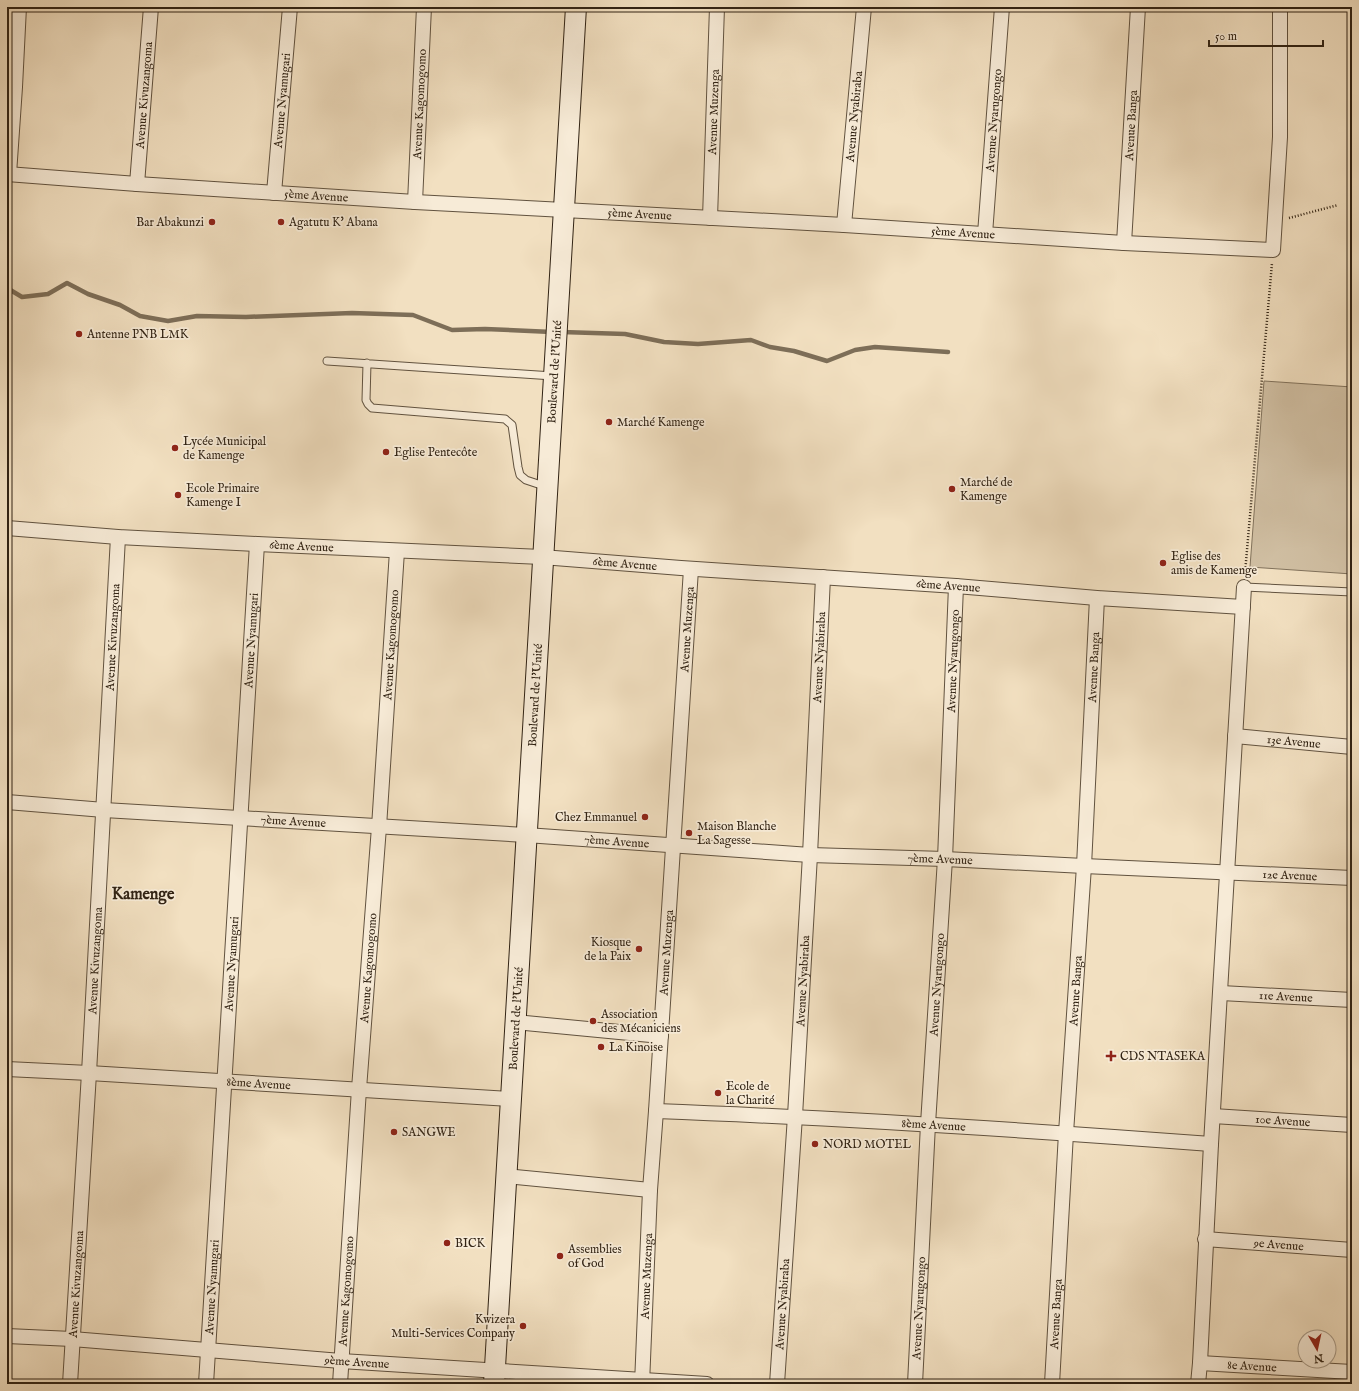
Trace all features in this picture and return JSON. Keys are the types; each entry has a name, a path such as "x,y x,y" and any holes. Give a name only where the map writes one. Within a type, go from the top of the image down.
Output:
{"street":[{"path":"8,174 16,88 19,7"},
{"name":"Avenue Kivuzangoma","path":"137,184 150,7"},
{"name":"Avenue Nyamugari","path":"274,193 290,7"},
{"name":"Avenue Kagomogomo","path":"415,202 424,7"},
{"name":"Boulevard de l'Unité","path":"494,1377 576,7"},
{"name":"Avenue Muzenga","path":"710,218 717,7"},
{"name":"Avenue Nyabiraba","path":"844,225 864,7"},
{"name":"Avenue Nyarugongo","path":"985,234 1002,7"},
{"name":"Avenue Banga","path":"1124,243 1138,7"},
{"path":"1273,250 1280,137 1280,7"},
{"name":"5ème Avenue","path":"8,174 415,202 844,225 1124,243 1273,250"},
{"name":"6ème Avenue","path":"7,528 257,544 542,558 956,586 1097,598 1243,607"},
{"name":"Avenue Kivuzangoma","path":"70,1384 104,810 118,536"},
{"name":"Avenue Nyamugari","path":"206,1384 257,544"},
{"name":"Avenue Kagomogomo","path":"340,1384 397,551"},
{"name":"Avenue Muzenga","path":"642,1382 650,1190 674,846 691,568"},
{"name":"Avenue Nyabiraba","path":"777,1384 795,1116 810,855 823,577"},
{"name":"Avenue Nyarugongo","path":"915,1384 928,1124 945,859 956,586"},
{"path":"1198,1384 1205,1239 1221,993 1244,587"},
{"name":"Avenue Banga","path":"1052,1384 1066,1133 1084,866 1097,598"},
{"name":"13e Avenue","path":"1235,736 1352,747"},
{"name":"7ème Avenue","path":"7,802 104,810 526,835 810,855 945,859 1227,872"},
{"name":"12e Avenue","path":"1227,872 1352,878"},
{"name":"11e Avenue","path":"1221,993 1352,1000"},
{"path":"515,1022 661,1036"},
{"name":"8ème Avenue","path":"7,1069 510,1099"},
{"name":"8ème Avenue","path":"656,1112 795,1116 1066,1133 1211,1144"},
{"name":"10e Avenue","path":"1213,1116 1352,1124"},
{"path":"506,1176 650,1190"},
{"name":"9e Avenue","path":"1205,1239 1352,1250"},
{"name":"9ème Avenue","path":"7,1336 72,1339 208,1349 494,1377 707,1384"},
{"name":"8e Avenue","path":"1200,1363 1352,1372"}],"lane":[{"path":"327,361 553,376"},
{"path":"367,363 366,400 372,408 505,419 512,425 520,475 526,480 547,487"},
{"path":"1244,587 1352,592"}],"path":[{"path":"1274,222 1338,205"},
{"path":"1244,587 1273,250"}],"shaded area":[{"path":"1264,381 1352,387 1352,574 1250,567"}],"waterway":[{"path":"7,288 22,297 48,294 67,283 88,294 120,305 140,316 168,321 197,316 246,317 352,313 413,315 452,330 485,329 552,332"},
{"path":"562,332 625,334 664,342 698,344 751,340 770,347 794,351 827,361 855,350 875,347 948,352"}],"place":[{"name":"Bar Abakunzi","path":"212,222"},
{"name":"Agatutu K' Abana","path":"281,222"},
{"name":"Antenne PNB LMK","path":"79,334"},
{"name":"Marché Kamenge","path":"609,422"},
{"name":"Lycée Municipal de Kamenge","path":"175,448"},
{"name":"Eglise Pentecôte","path":"386,452"},
{"name":"Marché de Kamenge","path":"952,489"},
{"name":"Ecole Primaire Kamenge I","path":"178,495"},
{"name":"Eglise des amis de Kamenge","path":"1163,563"},
{"name":"Chez Emmanuel","path":"645,817"},
{"name":"Maison Blanche La Sagesse","path":"689,833"},
{"name":"Kiosque de la Paix","path":"639,949"},
{"name":"Association des Mécaniciens","path":"593,1021"},
{"name":"La Kinoise","path":"601,1047"},
{"name":"CDS NTASEKA","path":"1111,1056"},
{"name":"Ecole de la Charité","path":"718,1093"},
{"name":"SANGWE","path":"394,1132"},
{"name":"NORD MOTEL","path":"815,1144"},
{"name":"BICK","path":"447,1243"},
{"name":"Assemblies of God","path":"560,1256"},
{"name":"Kwizera Multi-Services Company","path":"523,1326"}],"district":[{"name":"Kamenge","path":"143,895"}]}
